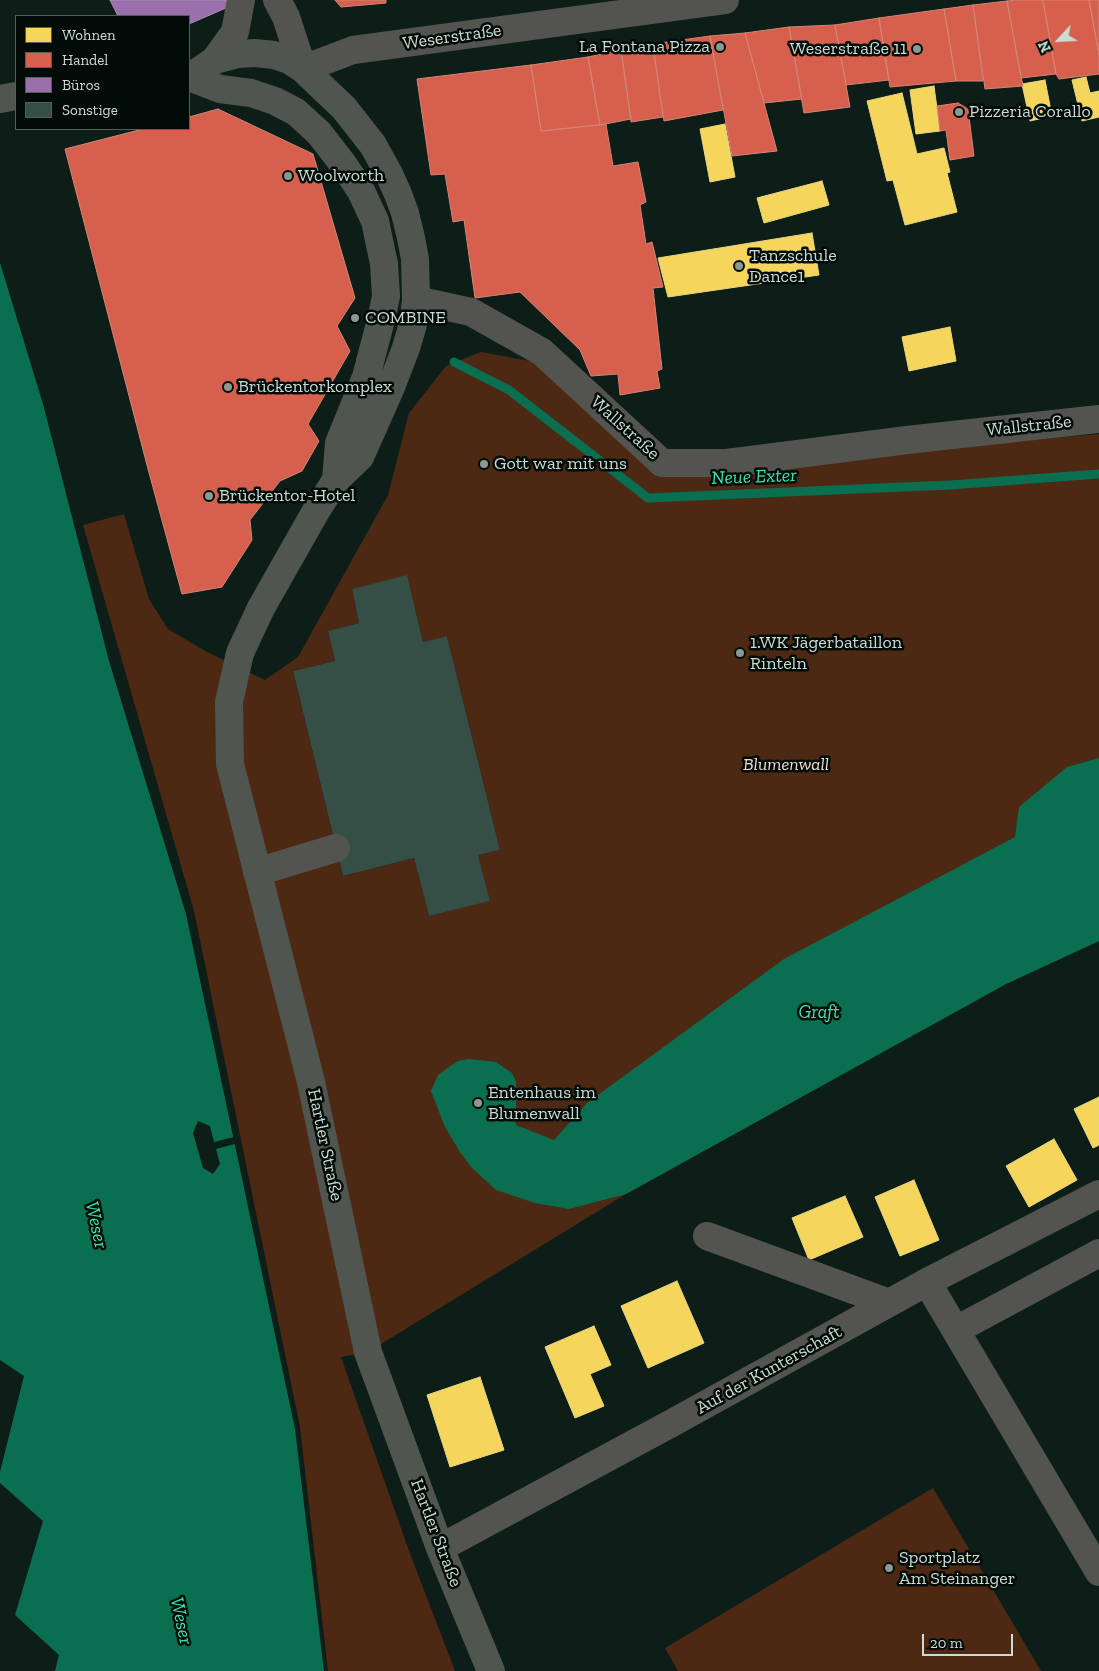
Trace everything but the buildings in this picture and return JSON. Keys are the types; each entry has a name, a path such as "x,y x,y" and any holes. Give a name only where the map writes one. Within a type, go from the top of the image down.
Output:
{"main road":[{"path":"190,76 215,60 238,54 274,55 289,60 303,69 344,108 373,145 389,174 405,213 415,258 416,300 413,324 391,387 360,457 336,480"},
{"path":"190,77 220,89 259,95 296,112 318,133 362,191 375,221 384,264 386,296 366,377 339,444 336,480"},
{"name":"Hartler Straße","path":"336,480 261,608 240,653 229,702 230,764 311,1082 368,1352 440,1548 491,1671"}],"street":[{"path":"215,60 235,32 241,0"},
{"path":"276,0 286,17 303,69"},
{"name":"Weserstraße","path":"303,69 353,50 726,0"},
{"name":"Wallstraße","path":"416,300 471,312 542,352 662,463 728,463 907,440 1099,419"},
{"path":"257,872 336,848"},
{"name":"Auf der Kunterschaft","path":"440,1548 927,1282 1099,1194"},
{"path":"707,1236 889,1304"},
{"path":"956,1330 1099,1253"},
{"path":"927,1282 1099,1572"}],"green space":[{"name":"Blumenwall","path":"481,352 547,364 649,470 931,449 1099,434 1099,941 1006,984 626,1194 368,1352 341,1357 409,1551 455,1671 328,1671 300,1427 194,911 83,525 124,514 149,599 168,629 207,652 265,680 298,657 388,495 409,413 446,366","holes":["407,576 423,642 447,636 500,850 478,855 489,901 429,916 414,858 343,876 293,671 335,661 328,631 359,623 352,589"]},
{"name":"Sportplatz Am Steinanger","path":"933,1488 1041,1671 678,1671 665,1648"}],"water":[{"name":"Weser","path":"0,263 43,404 109,661 186,914 295,1429 324,1671 55,1671 59,1655 15,1615 43,1521 0,1483 0,1472 24,1376 0,1360"},
{"name":"Graft","path":"1099,758 1099,941 1006,984 626,1194 569,1209 535,1203 496,1190 472,1168 445,1127 431,1091 438,1075 458,1061 469,1059 496,1062 512,1073 516,1082 516,1125 554,1140 587,1103 784,959 1015,837 1019,807 1067,767"}],"pier":[{"path":"198,1121 210,1126 214,1142 234,1137 235,1144 216,1149 220,1164 213,1174 203,1168 193,1133"}],"waterway":[{"name":"Neue Exter","path":"454,362 509,390 648,498 950,485 1099,474"}],"place":[{"name":"La Fontana Pizza","path":"720,47"},
{"name":"Weserstraße 11","path":"917,49"},
{"name":"Pizzeria Corallo","path":"959,112"},
{"name":"Woolworth","path":"288,176"},
{"name":"Tanzschule Dance1","path":"739,266"},
{"name":"COMBINE","path":"355,318"},
{"name":"Brückentorkomplex","path":"228,387"},
{"name":"Gott war mit uns","path":"484,464"},
{"name":"Brückentor-Hotel","path":"209,496"},
{"name":"1.WK Jägerbataillon Rinteln","path":"740,653"},
{"name":"Entenhaus im Blumenwall","path":"478,1103"},
{"name":"Sportplatz Am Steinanger","path":"889,1568"}]}
